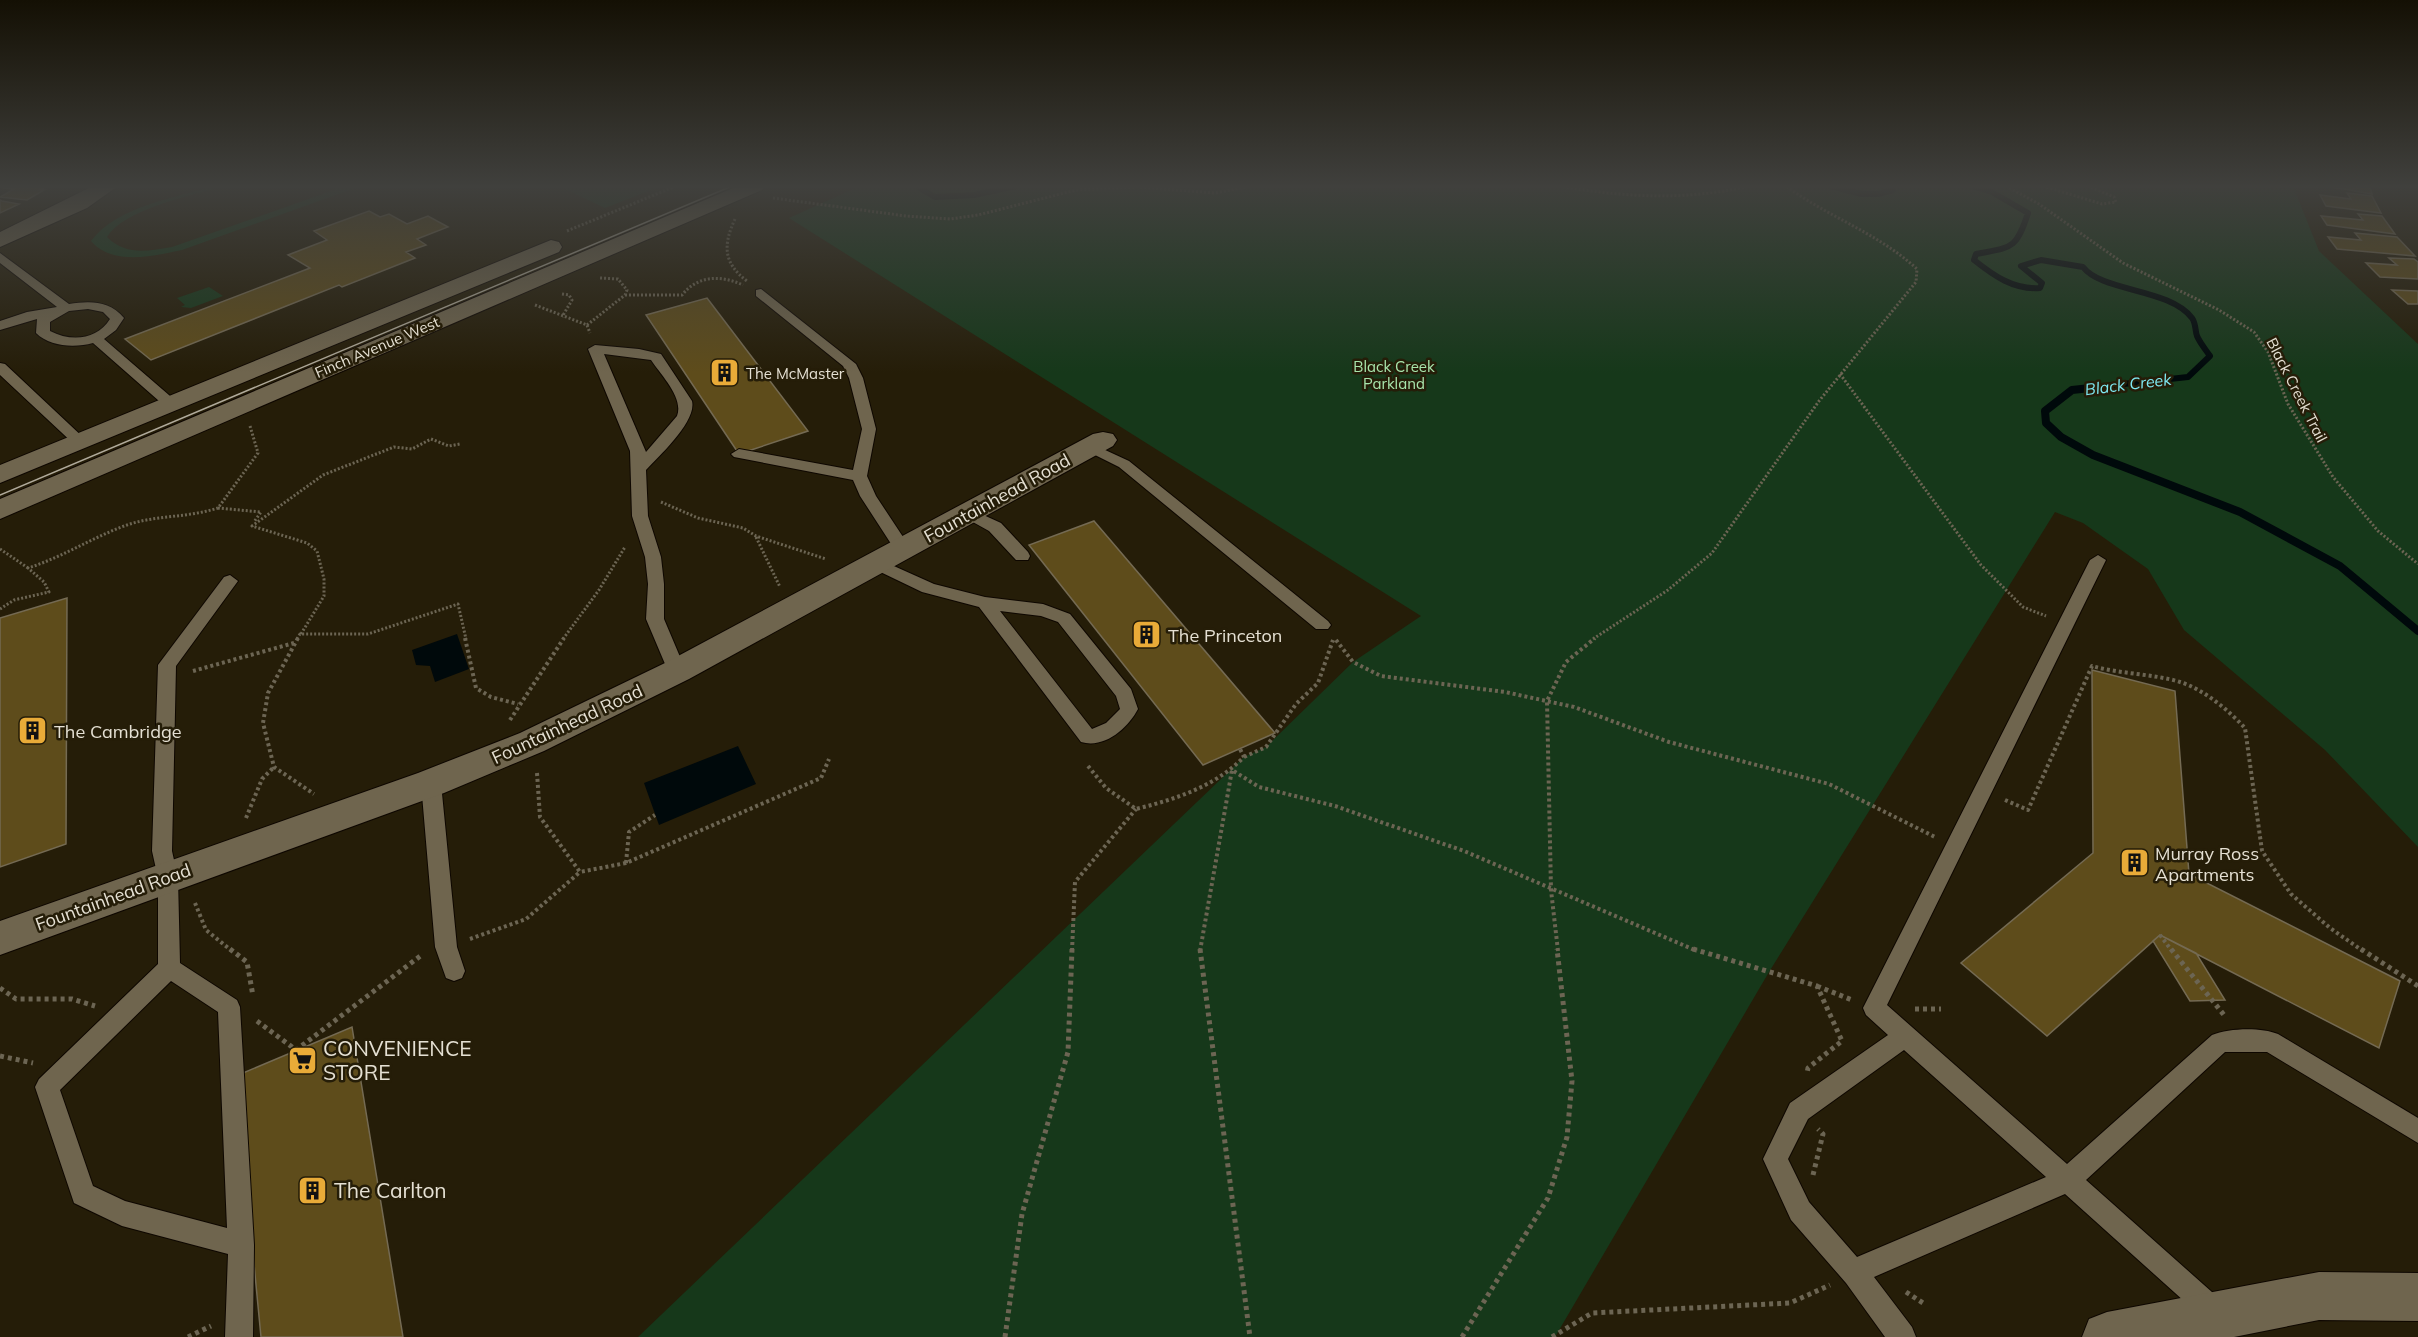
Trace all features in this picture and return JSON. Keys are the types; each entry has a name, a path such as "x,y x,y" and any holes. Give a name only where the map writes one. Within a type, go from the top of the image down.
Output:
{"main road":[{"name":"Finch Avenue West","path":"0,476 537,248"},
{"name":"Finch Avenue West","path":"0,510 622,248"},
{"name":"Fountainhead Road","path":"0,938 432,783 532,742 677,671 1096,443"},
{"path":"2107,1337 2319,1296 2418,1297"}],"lane":[{"path":"0,257 66,308"},
{"path":"761,293 849,364 856,378 869,429 859,476 889,556 928,588 985,603 1043,610 1065,618 1125,694 1129,709 1120,723 1108,733 1088,737 985,603"},
{"path":"88,305 107,309 117,318 113,329 96,339 71,343 56,342 43,333 43,320 51,314 66,308 88,305"},
{"path":"0,326 27,316 51,314"},
{"path":"96,339 172,405"},
{"path":"639,469 684,417 687,409 685,401 656,357 595,349 638,451 640,516 653,557 656,584 655,619 677,671"},
{"path":"0,367 81,442"},
{"path":"1096,443 1322,625"},
{"path":"740,454 789,465 859,476"},
{"path":"968,513 995,527 1022,556"},
{"path":"2098,560 1874,1008 2218,1315"},
{"path":"230,580 166,665 162,851 168,878 170,968 46,1088 83,1194 122,1213 241,1245"},
{"path":"432,783 446,947 454,971"},
{"path":"170,968 229,1007 241,1245 239,1337"},
{"path":"1902,1337 1864,1268 1800,1211 1775,1159 1799,1111 1905,1036"},
{"path":"1864,1268 2067,1180 2220,1042 2270,1041 2418,1131"}],"path":[{"path":"586,324 625,295 682,295 694,283 723,278 733,280 747,288 747,281 729,266 727,248"},
{"path":"1462,1337 1548,1198 1567,1137 1572,1081 1551,890 1547,701 1566,662 1603,631 1668,590 1712,553 1819,401 1917,282 1917,269 1893,248"},
{"name":"Black Creek Trail","path":"2102,248 2123,263 2219,310 2254,332 2268,352 2288,404 2333,477 2378,531 2418,564"},
{"path":"599,278 618,279 627,290 625,295"},
{"path":"561,294 569,295 572,300 570,307 562,316"},
{"path":"539,307 586,324 597,342 595,349"},
{"path":"1840,374 1981,565 2023,607 2066,624"},
{"path":"218,508 258,453 248,418"},
{"path":"252,526 323,475 372,455 394,447 412,449 431,439 448,446 460,444"},
{"path":"638,492 698,518 744,528 756,536 832,561"},
{"path":"28,568 51,561 126,525 163,517 193,516 218,508 261,512 252,526"},
{"path":"507,726 518,704 579,614 599,590 640,516"},
{"path":"252,526 307,543 317,551 324,579 324,596 294,643 268,693 263,723 274,767 316,795"},
{"path":"756,536 781,589"},
{"path":"0,549 44,582 49,592 14,600 0,609"},
{"path":"300,634 333,632 368,634 458,604 476,688 490,697 518,704"},
{"path":"1322,625 1353,662 1381,676 1453,683 1574,707 1670,742 1829,784 1955,846"},
{"path":"1005,1337 1022,1214 1068,1052 1075,882 1136,808 1176,799 1233,770 1244,757 1266,747 1296,705 1318,683 1334,637"},
{"path":"193,671 294,643"},
{"path":"1983,790 2028,810 2091,666 2118,673 2180,682 2222,707 2245,728 2262,851 2282,882 2316,918 2418,986"},
{"path":"1240,748 1244,757"},
{"path":"537,772 540,817 580,872 626,863 821,778 829,759"},
{"path":"1088,766 1106,788 1136,808"},
{"path":"246,818 262,780 274,767"},
{"path":"1233,770 1259,787 1335,806 1432,840 1707,955 1816,986 1842,1041 1808,1068 1799,1111 1823,1134 1810,1185"},
{"path":"1233,770 1199,944 1250,1337"},
{"path":"626,863 628,832 656,816"},
{"path":"194,900 206,930 248,962 254,1003"},
{"path":"2160,934 2224,1015"},
{"path":"0,988 16,999 72,999 96,1006"},
{"path":"256,1013 258,1024 297,1050"},
{"path":"0,1056 43,1064"},
{"path":"1552,1337 1592,1313 1790,1303 1864,1268 1890,1281 1923,1303"}],"green space":[{"path":"186,248 134,257 110,254 100,249 146,251"},
{"name":"Black Creek Parkland","path":"837,248 2318,248 2418,344 2418,847 2325,750 2184,630 2148,569 2083,523 2055,512 1769,972 1555,1337 638,1337 1244,757 1266,747 1353,662 1421,616"},
{"path":"209,287 223,296 191,308 181,307 185,305 177,298"}],"shaded area":[{"path":"457,634 469,669 435,682 430,666 416,665 412,650"},
{"path":"738,746 756,784 659,825 644,783"}],"building":[{"path":"305,248 416,248 406,252 415,258 342,287 339,285 151,360 125,339 310,268 288,255"},
{"path":"2408,248 2415,256 2337,249"},
{"path":"2389,258 2414,259 2418,262 2418,279 2380,277 2366,263 2397,265"},
{"path":"2392,290 2418,291 2418,304 2408,304"},
{"name":"The McMaster","path":"707,298 808,431 739,454 646,315"},
{"name":"The Princeton","path":"1094,521 1275,733 1203,765 1029,545"},
{"name":"The Cambridge","path":"67,598 66,844 0,867 0,618"},
{"name":"Murray Ross Apartments","path":"2092,670 2175,691 2189,874 2400,981 2379,1048 2160,935 2047,1036 1961,963 2093,853"},
{"path":"2160,935 2196,953 2225,1000 2190,1001 2153,941"},
{"name":"The Carlton","path":"352,1027 403,1337 261,1337 236,1076"}],"waterway":[{"name":"Black Creek","path":"2004,248 1976,254 1974,260 2005,281 2022,287 2040,288 2042,283 2021,266 2041,260 2083,267 2092,275 2105,281 2168,301 2181,308 2192,318 2197,336 2210,356 2188,377 2087,388"},
{"name":"Black Creek","path":"2100,387 2072,390 2045,411 2046,423 2061,437 2093,455 2240,512 2340,566 2418,631"}],"tram line":[{"path":"0,495 584,248"}],"place":[{"name":"The McMaster","path":"725,373"},
{"name":"The Princeton","path":"1147,635"},
{"name":"The Cambridge","path":"33,731"},
{"name":"Murray Ross Apartments","path":"2134,863"},
{"name":"CONVENIENCE STORE","path":"302,1060"},
{"name":"The Carlton","path":"313,1190"}]}
